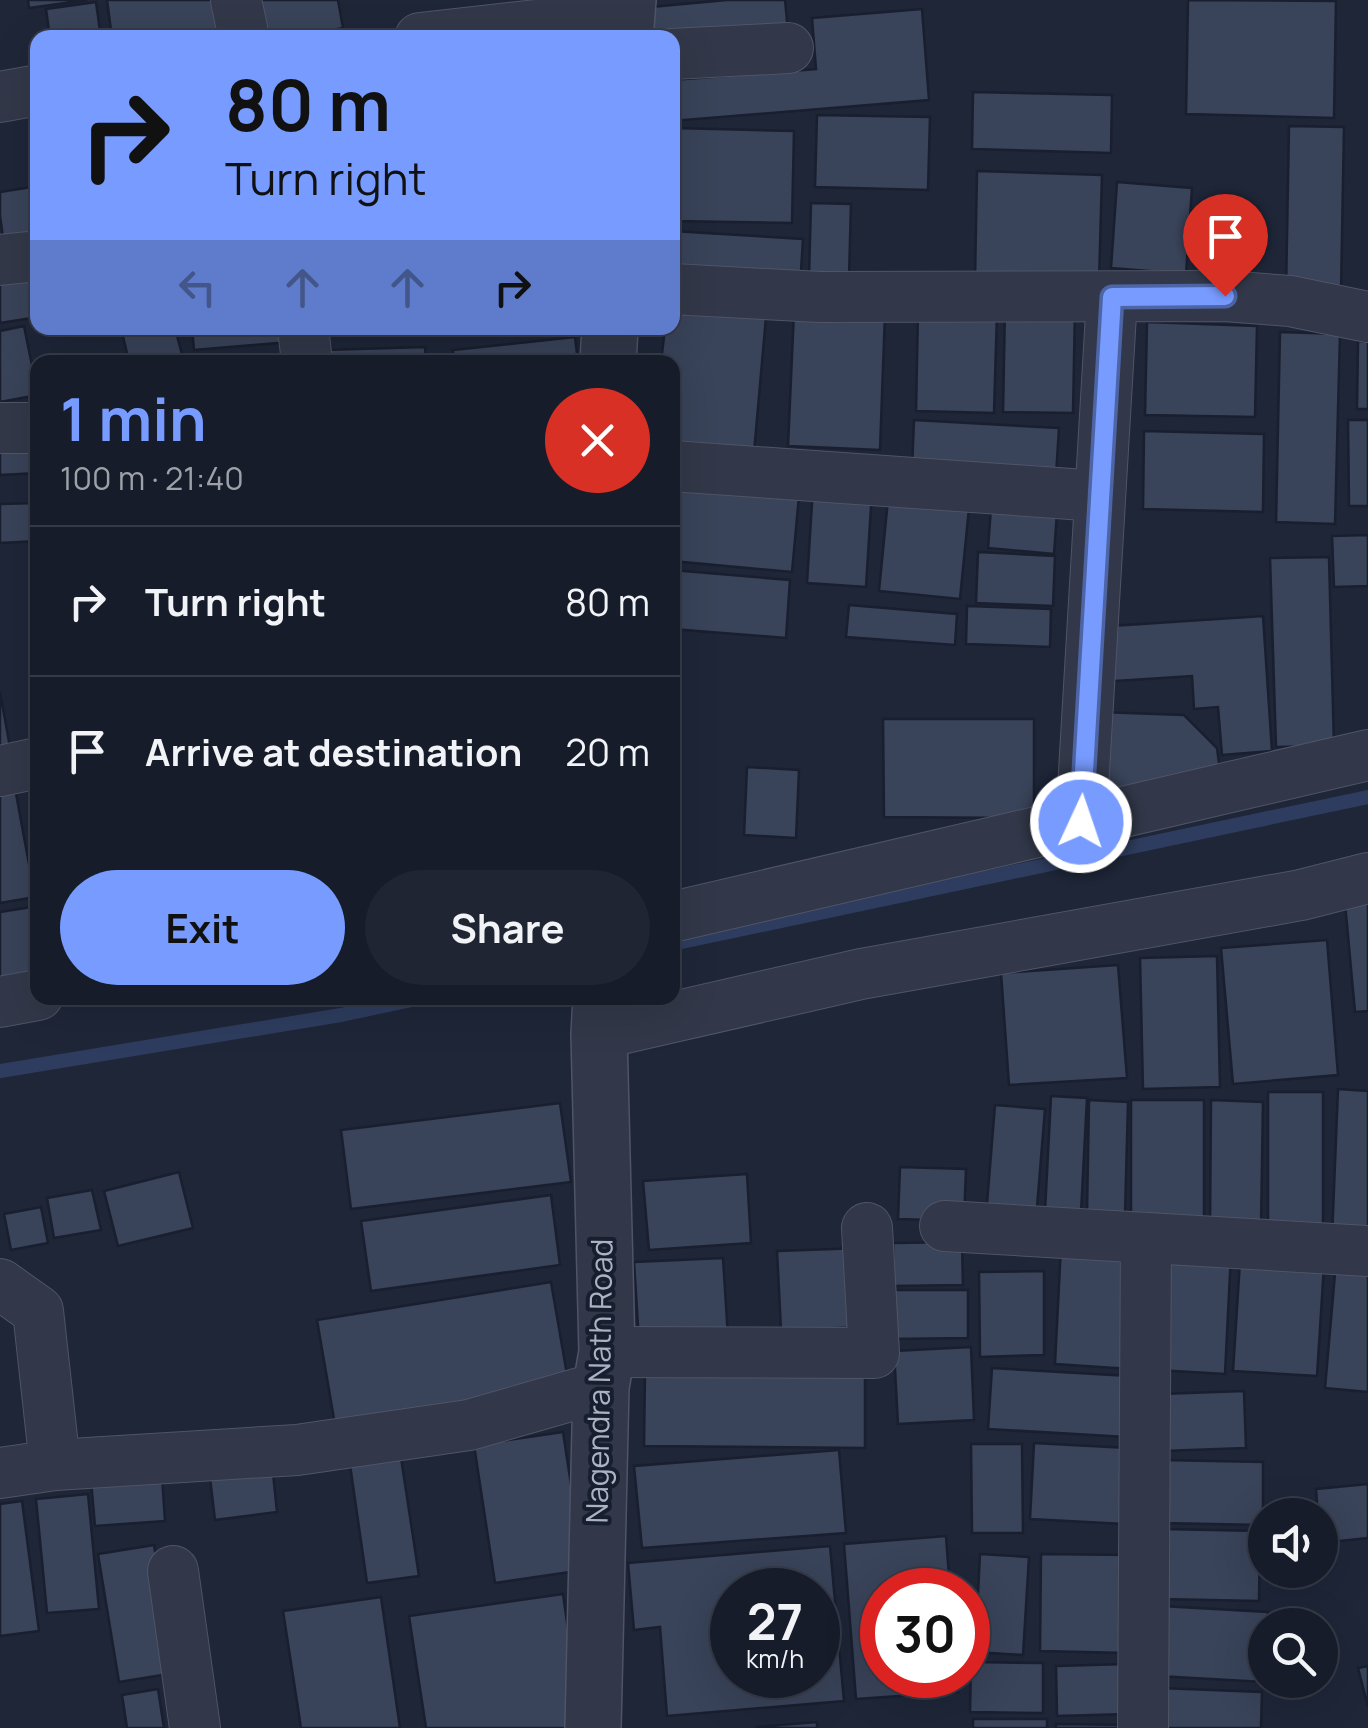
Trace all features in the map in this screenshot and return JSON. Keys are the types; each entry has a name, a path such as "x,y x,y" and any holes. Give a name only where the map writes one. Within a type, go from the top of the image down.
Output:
{"street":[{"path":"236,0 242,30"},
{"path":"502,30 626,18"},
{"path":"680,54 788,48"},
{"path":"0,96 30,91"},
{"path":"0,260 30,257"},
{"path":"680,289 820,296 1225,296 1290,302 1368,317"},
{"path":"1081,822 1112,297"},
{"path":"0,428 30,428"},
{"path":"680,467 1099,496"},
{"path":"680,916 1368,755"},
{"path":"0,770 30,764"},
{"path":"680,1003 1301,895 1368,878"},
{"path":"0,1002 30,996"},
{"path":"600,1016 668,1005"},
{"name":"Nagendra Nath Road","path":"593,1728 604,1369 600,1016"},
{"path":"946,1226 1368,1251"},
{"path":"0,1473 56,1465 297,1450 468,1424 604,1369 874,1352 867,1228"},
{"path":"1142,1728 1146,1238"},
{"path":"0,1284 38,1311 56,1465"},
{"path":"174,1571 195,1728"}],"building":[{"path":"28,0 87,0 29,8"},
{"path":"107,0 214,0 218,30 111,30"},
{"path":"254,0 338,0 343,28 259,30"},
{"path":"727,0 785,0 788,31 680,37 680,30 653,30 651,7"},
{"path":"1188,0 1336,1 1334,118 1186,114"},
{"path":"96,2 100,30 49,30 46,9"},
{"path":"922,9 929,100 680,120 680,79 816,69 812,18"},
{"path":"973,92 1112,95 1111,153 972,149"},
{"path":"817,115 930,117 928,190 815,187"},
{"path":"1289,126 1344,127 1341,293 1286,292"},
{"path":"680,128 794,131 792,223 680,221"},
{"path":"977,171 1102,175 1099,283 975,280"},
{"path":"1117,182 1192,188 1186,274 1111,268"},
{"path":"30,187 30,247 5,251 0,192"},
{"path":"811,203 851,204 849,278 809,277"},
{"path":"680,231 803,239 800,288 680,281"},
{"path":"30,267 30,318 0,323 0,272"},
{"path":"680,298 767,306 753,464 680,457 680,355 662,355 664,335 680,335"},
{"path":"1005,307 1075,309 1073,413 1003,412"},
{"path":"794,310 885,314 880,450 788,446"},
{"path":"918,311 997,313 994,413 916,411"},
{"path":"1147,322 1257,326 1255,417 1145,415"},
{"path":"24,326 30,356 30,396 0,402 0,331"},
{"path":"1280,332 1340,334 1335,524 1276,522"},
{"path":"123,335 177,335 182,355 127,355"},
{"path":"193,335 290,335 290,342 194,350"},
{"path":"575,337 577,355 453,355 453,350"},
{"path":"1358,341 1368,342 1368,409 1357,409"},
{"path":"425,347 426,355 325,355 325,350"},
{"path":"914,420 1059,428 1056,476 912,468"},
{"path":"1348,420 1368,420 1368,506 1349,506"},
{"path":"1144,431 1264,434 1263,512 1143,509"},
{"path":"30,440 30,473 0,475 0,441"},
{"path":"680,474 800,485 792,572 680,562"},
{"path":"813,487 872,491 866,587 807,583"},
{"path":"889,489 970,498 960,599 879,591"},
{"path":"992,494 1058,499 1054,554 988,548"},
{"path":"30,503 30,541 0,543 0,504"},
{"path":"1368,535 1368,586 1334,587 1332,536"},
{"path":"978,552 1055,556 1053,606 976,603"},
{"path":"1329,557 1334,746 1276,747 1270,558"},
{"path":"680,571 790,580 786,638 680,630"},
{"path":"849,605 957,614 955,645 846,637"},
{"path":"967,606 1051,609 1050,647 966,644"},
{"path":"1263,616 1272,751 1222,755 1218,707 1194,709 1192,676 1100,682 1096,627"},
{"path":"0,692 13,764 0,766"},
{"path":"1099,712 1184,715 1217,748 1221,778 1098,807"},
{"path":"883,719 1034,719 1034,818 884,817"},
{"path":"747,767 799,770 796,838 744,835"},
{"path":"13,777 30,870 30,898 0,903 0,780"},
{"path":"1368,902 1368,1011 1355,1012 1345,903"},
{"path":"30,907 30,975 0,979 0,912"},
{"path":"1327,940 1338,1075 1233,1084 1221,948"},
{"path":"1217,956 1220,1087 1143,1089 1140,958"},
{"path":"1118,965 1127,1078 1009,1085 1001,973"},
{"path":"1338,1089 1368,1091 1368,1240 1332,1238"},
{"path":"1268,1092 1323,1092 1323,1236 1268,1235"},
{"path":"1051,1096 1087,1098 1081,1213 1045,1211"},
{"path":"1089,1100 1128,1102 1125,1215 1087,1213"},
{"path":"1131,1100 1204,1100 1204,1221 1131,1221"},
{"path":"1211,1100 1263,1102 1261,1228 1210,1227"},
{"path":"560,1103 571,1182 351,1209 341,1130"},
{"path":"995,1105 1045,1109 1036,1220 986,1216"},
{"path":"900,1167 966,1169 964,1221 898,1219"},
{"path":"179,1172 193,1228 118,1246 104,1191"},
{"path":"747,1174 751,1243 649,1250 643,1181"},
{"path":"92,1190 101,1230 54,1238 47,1198"},
{"path":"551,1195 560,1265 371,1291 361,1221"},
{"path":"41,1207 48,1243 11,1250 4,1214"},
{"path":"962,1242 963,1285 894,1286 893,1243"},
{"path":"1061,1245 1136,1249 1130,1369 1055,1364"},
{"path":"862,1248 866,1327 781,1330 777,1251"},
{"path":"1163,1250 1231,1254 1225,1374 1157,1370"},
{"path":"723,1258 728,1337 639,1342 634,1262"},
{"path":"1240,1261 1324,1266 1317,1376 1233,1371"},
{"path":"1336,1262 1368,1264 1368,1392 1325,1388"},
{"path":"1044,1271 1044,1355 980,1357 979,1272"},
{"path":"551,1282 569,1386 335,1425 317,1320"},
{"path":"891,1290 968,1290 968,1338 891,1339"},
{"path":"971,1347 974,1420 898,1424 894,1351"},
{"path":"992,1368 1130,1376 1126,1437 988,1429"},
{"path":"645,1370 865,1372 865,1448 644,1446"},
{"path":"1244,1391 1246,1448 1163,1451 1161,1394"},
{"path":"563,1432 584,1570 495,1583 474,1445"},
{"path":"1034,1443 1128,1448 1124,1524 1030,1519"},
{"path":"971,1444 1022,1444 1023,1533 972,1533"},
{"path":"839,1450 846,1533 642,1548 634,1466"},
{"path":"400,1451 419,1576 367,1583 349,1458"},
{"path":"1162,1460 1263,1462 1263,1498 1248,1498 1248,1525 1161,1523"},
{"path":"272,1463 277,1512 215,1520 209,1470"},
{"path":"162,1476 165,1521 95,1526 91,1481"},
{"path":"1368,1484 1368,1538 1338,1541 1338,1498 1317,1498 1316,1489"},
{"path":"88,1494 99,1609 47,1613 36,1499"},
{"path":"22,1501 39,1631 0,1636 0,1504"},
{"path":"1162,1529 1248,1531 1248,1588 1259,1588 1259,1601 1161,1599"},
{"path":"946,1536 948,1568 860,1568 860,1698 871,1698 856,1699 844,1544"},
{"path":"154,1545 175,1673 119,1682 98,1554"},
{"path":"830,1546 832,1568 710,1568 710,1698 840,1698 840,1657 844,1701 667,1716 660,1627 634,1630 628,1563"},
{"path":"980,1554 1029,1557 1023,1655 990,1653 990,1568 979,1568"},
{"path":"1041,1554 1128,1555 1127,1653 1040,1651"},
{"path":"563,1594 582,1728 426,1728 409,1616"},
{"path":"381,1597 400,1728 301,1728 283,1611"},
{"path":"1161,1606 1248,1611 1248,1681 1158,1676"},
{"path":"990,1662 1043,1663 1043,1713 970,1712 970,1698 990,1698"},
{"path":"1127,1664 1129,1714 1057,1716 1056,1666"},
{"path":"1368,1666 1368,1707 1358,1668"},
{"path":"1160,1688 1248,1691 1248,1698 1262,1698 1261,1728 1159,1728"},
{"path":"158,1689 164,1728 127,1728 122,1695"},
{"path":"973,1719 1047,1719 1047,1728 973,1728"},
{"path":"817,1722 817,1728 757,1728 757,1727"},
{"path":"1056,1724 1130,1725 1130,1728 1056,1728"}],"waterway":[{"path":"680,942 1368,797"},
{"path":"0,1071 388,1005"}],"route":[{"path":"1081,822 1112,297 1225,296"}]}
